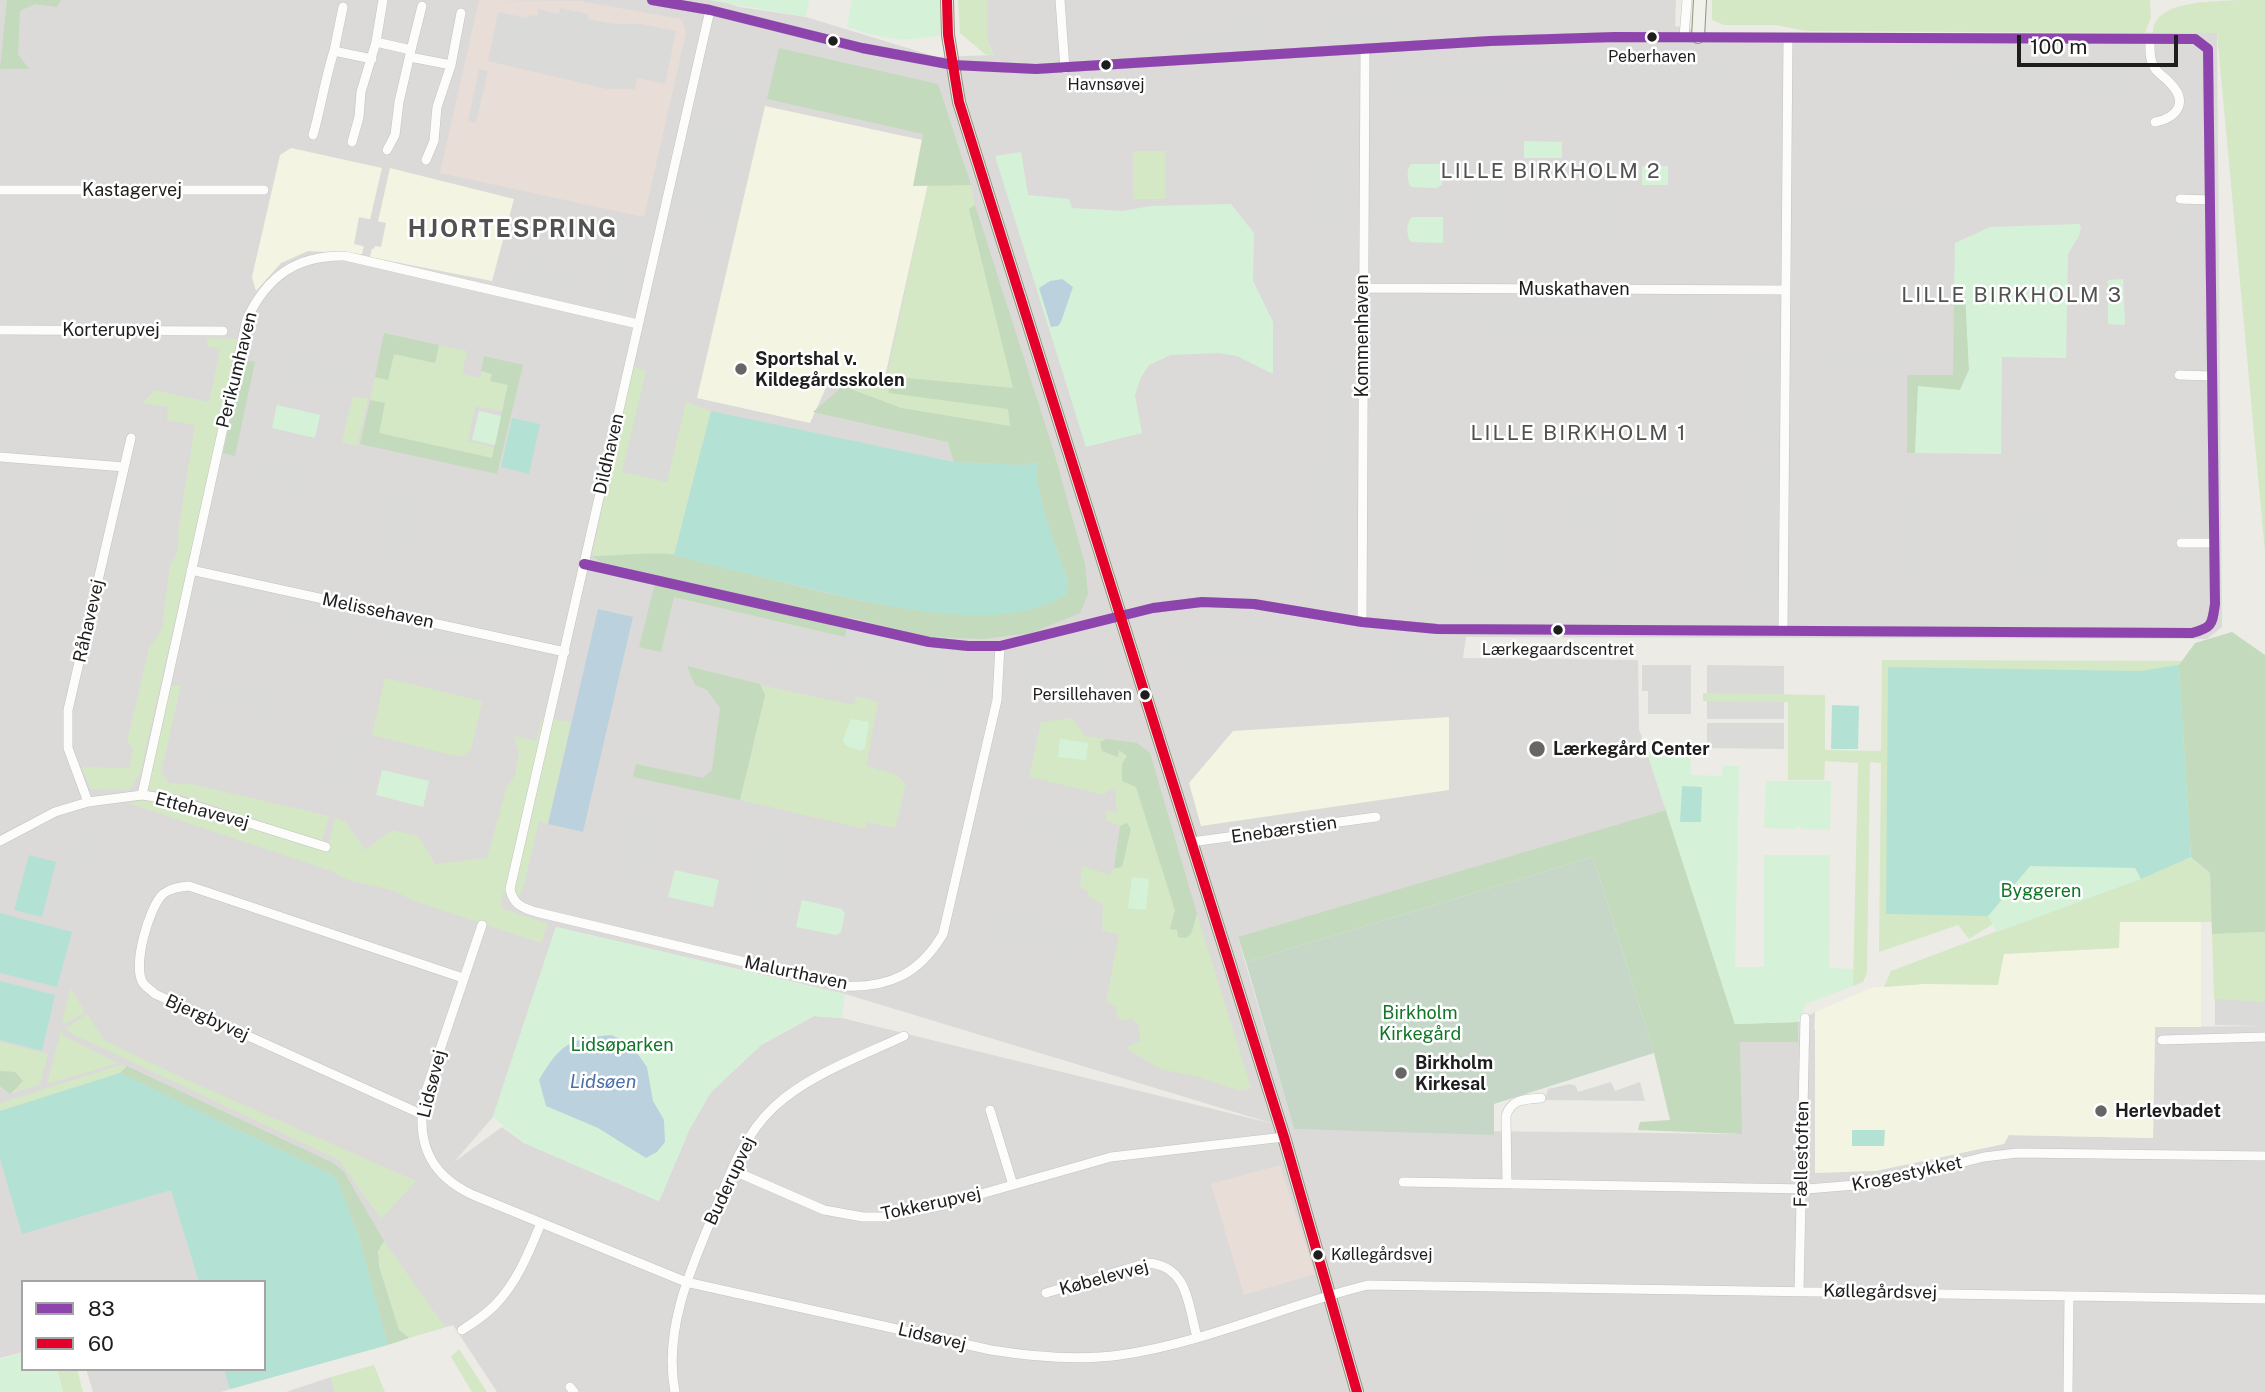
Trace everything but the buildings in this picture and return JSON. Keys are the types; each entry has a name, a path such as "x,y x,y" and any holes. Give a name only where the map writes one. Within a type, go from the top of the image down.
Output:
{"street":[{"path":"352,142 359,117 361,92 376,42 383,0"},
{"path":"584,564 953,645 1000,646 1122,615 1182,604 1215,602 1254,604 1362,622 1455,629 2192,633 2207,629 2212,623 2215,604 2208,49 2195,39 1524,39 1065,69 953,65 862,48 710,10 652,0"},
{"path":"947,0 948,36 959,102 1284,1137 1357,1392"},
{"path":"1060,0 1065,69"},
{"path":"1684,37 1687,0"},
{"path":"1698,37 1700,0"},
{"path":"1699,18 1707,0"},
{"path":"387,150 396,135 399,102 422,6"},
{"path":"313,135 343,7"},
{"name":"Dildhaven","path":"512,899 510,889 710,10"},
{"path":"426,160 434,141 437,107 451,65 461,13"},
{"path":"1783,630 1788,38"},
{"path":"2150,39 2150,60 2155,71 2178,92 2179,105 2176,114 2169,119 2155,121"},
{"path":"376,42 451,65"},
{"name":"Kommenhaven","path":"1362,622 1365,49"},
{"path":"334,51 372,59"},
{"name":"Kastagervej","path":"0,190 264,190"},
{"path":"2180,199 2210,200"},
{"name":"Perikumhaven","path":"142,795 247,319 269,283 285,270 305,261 324,256 345,256 638,324"},
{"name":"Muskathaven","path":"1363,288 1785,290"},
{"name":"Korterupvej","path":"0,330 223,331"},
{"path":"2179,375 2212,376"},
{"name":"Råhavevej","path":"88,802 68,748 68,710 131,438"},
{"path":"0,457 124,467"},
{"path":"2181,542 2214,543"},
{"name":"Melissehaven","path":"191,570 565,652"},
{"name":"Malurthaven","path":"512,899 519,906 536,912 845,986 862,987 895,979 923,961 943,934 992,726 1000,676 1000,646"},
{"name":"Ettehavevej","path":"0,841 55,812 88,802 142,795 176,800 326,847"},
{"name":"Enebærstien","path":"1191,842 1376,817"},
{"name":"Bjergbyvej","path":"421,1114 155,994 143,983 139,970 139,957 154,905 175,887 189,886 464,978"},
{"name":"Lidsøvej","path":"482,925 425,1094 421,1114 425,1148 433,1163 450,1182 473,1195 686,1282 1023,1356 1076,1358 1118,1356 1149,1350 1329,1295"},
{"name":"Fællestoften","path":"1799,1291 1805,1018"},
{"name":"Buderupvej","path":"675,1392 672,1376 673,1352 686,1282 732,1170 758,1124 791,1093 904,1036"},
{"path":"2162,1040 2265,1037"},
{"path":"1507,1184 1508,1110 1520,1100 1541,1098"},
{"path":"990,1110 1013,1185"},
{"name":"Tokkerupvej","path":"732,1170 824,1210 863,1217 903,1215 1111,1157 1284,1137"},
{"name":"Krogestykket","path":"1403,1182 1801,1189 1880,1183 1984,1157 2017,1153 2265,1156"},
{"path":"462,1330 494,1307 507,1290 522,1268 541,1223"},
{"name":"Købelevvej","path":"1045,1293 1147,1263 1158,1264 1176,1274 1182,1283 1197,1337"},
{"name":"Køllegårdsvej","path":"1329,1295 1368,1285 2265,1299"},
{"path":"2068,1392 2069,1296"}],"shaded area":[{"path":"0,0 718,0 740,7 806,17 937,57 994,55 987,40 987,0 1676,0 1675,26 1731,37 2217,32 2222,627 2207,639 1466,637 1463,658 1638,660 1639,729 1666,810 1238,938 1294,1129 1741,1134 1740,1041 1797,1042 1798,1022 1815,1012 1814,1029 2008,1135 2153,1138 2155,1027 2265,1026 2265,1392 497,1392 453,1325 221,1392 93,1392 87,1371 266,1371 266,1280 21,1280 21,1353 0,1358","holes":["556,927 845,994 1274,1124 842,1018 814,1016 761,1045 711,1092 690,1128 659,1201 524,1143 502,1127 454,1162 493,1117"]},
{"path":"479,0 579,1 682,19 686,33 644,217 440,173"},
{"path":"560,8 588,14 588,19 614,24 641,24 676,31 665,84 637,78 635,89 607,89 488,61 498,12 527,18 529,15 537,16 538,9 559,14"},
{"path":"1395,18 1396,26 1404,26 1404,37 1325,42 1324,22"},
{"path":"1266,20 1267,46 1187,50 1186,25"},
{"path":"1727,57 1728,84 1494,88 1494,97 1384,98 1384,67 1522,65 1523,59"},
{"path":"1943,59 2060,61 2059,69 2042,68 2041,88 1953,86 1953,67 1943,67"},
{"path":"2079,61 2134,62 2134,91 2079,90"},
{"path":"479,69 488,71 476,123 468,121"},
{"path":"765,106 922,140 928,184 882,390 828,383 810,423 697,398"},
{"path":"694,123 732,132 731,138 747,142 728,222 674,209"},
{"path":"2188,137 2195,137 2195,187 2188,188"},
{"path":"291,148 382,168 362,254 308,251 281,263 256,291 252,277 280,155"},
{"path":"1318,153 1339,153 1339,230 1312,230 1312,213 1318,213"},
{"path":"1474,164 1502,164 1501,240 1473,240"},
{"path":"1592,164 1623,164 1624,244 1593,243"},
{"path":"390,168 514,199 492,281 370,257"},
{"path":"1831,210 1920,211 1920,237 1830,237"},
{"path":"2187,211 2195,211 2195,241 2168,241 2168,218 2187,217"},
{"path":"359,217 386,223 381,247 375,246 374,249 354,244"},
{"path":"608,252 634,258 624,302 598,296"},
{"path":"524,259 553,266 551,273 555,275 558,267 572,270 566,297 510,285 514,265 523,267"},
{"path":"2168,262 2176,262 2175,363 2167,363"},
{"path":"2186,262 2195,262 2195,296 2186,296"},
{"path":"1379,301 1480,301 1480,325 1379,325"},
{"path":"1486,301 1607,301 1607,330 1486,330"},
{"path":"1614,301 1712,301 1712,321 1614,321"},
{"path":"1830,343 1902,343 1902,368 1830,368"},
{"path":"1750,346 1776,346 1776,414 1772,415 1772,446 1750,446"},
{"path":"287,351 356,366 350,391 282,375"},
{"path":"1319,364 1344,364 1345,442 1319,442"},
{"path":"646,371 691,381 667,483 621,472"},
{"path":"2168,387 2177,387 2176,444 2168,444"},
{"path":"1318,452 1345,452 1345,597 1318,597"},
{"path":"265,458 308,467 302,493 259,483"},
{"path":"1749,466 1776,466 1776,556 1772,556 1772,605 1749,605"},
{"path":"391,488 418,494 401,570 374,564"},
{"path":"2168,488 2194,488 2195,523 2184,523 2183,512 2168,512"},
{"path":"1620,501 1620,579 1593,579 1593,527 1566,526 1566,502"},
{"path":"1897,502 1923,502 1922,579 1896,579"},
{"path":"1472,503 1498,503 1498,577 1472,577"},
{"path":"2019,509 2045,510 2044,581 2019,580"},
{"path":"2185,554 2194,554 2194,593 2185,593"},
{"path":"212,585 259,595 258,599 292,607 294,601 359,615 353,640 282,624 284,615 265,611 264,619 207,607"},
{"path":"679,602 726,613 725,622 754,628 750,647 673,629"},
{"path":"777,622 835,636 833,645 844,648 849,629 949,654 942,683 846,659 843,669 770,651"},
{"path":"378,623 486,647 481,666 373,642"},
{"path":"1261,635 1272,635 1274,660 1170,666 1168,641 1239,636 1240,645 1261,644"},
{"path":"1424,642 1425,651 1437,650 1433,669 1395,671 1394,644"},
{"path":"1101,656 1102,682 1022,687 1021,661"},
{"path":"1642,665 1691,665 1691,714 1648,714 1648,691 1642,691"},
{"path":"1707,665 1784,666 1784,719 1707,719"},
{"path":"214,676 282,691 276,718 208,702"},
{"path":"1449,717 1449,790 1201,826 1189,783 1233,731"},
{"path":"1707,723 1784,723 1784,749 1707,748"},
{"path":"337,728 363,734 351,788 324,782"},
{"path":"1368,805 1369,812 1206,835 1205,827"},
{"path":"1023,806 1090,820 1084,846 1017,831"},
{"path":"632,807 659,814 641,890 614,884"},
{"path":"74,827 98,833 76,920 50,913"},
{"path":"761,835 787,841 768,919 742,913"},
{"path":"996,910 1085,930 1079,957 990,937"},
{"path":"2119,922 2201,922 2201,1027 2155,1027 2153,1138 2009,1135 2004,1144 1876,1171 1815,1173 1815,1012 1874,987 1924,984 2004,954 2118,948"},
{"path":"2215,997 2265,997 2265,1026 2215,1025"},
{"path":"1611,1082 1615,1091 1640,1082 1645,1101 1545,1100 1548,1089 1570,1084 1576,1086 1578,1092"},
{"path":"1280,1165 1315,1274 1244,1295 1211,1184"},
{"path":"331,1377 335,1392 286,1392"}],"green space":[{"path":"7,0 61,0 57,7 35,4 20,11 18,54 29,69 0,69"},
{"path":"709,0 809,0 806,17"},
{"path":"852,0 941,0 940,35 915,39 893,38 847,27"},
{"path":"958,0 987,0 987,40 994,56 985,54 960,33"},
{"path":"1712,0 2150,0 2151,17 2145,33 1806,31 1775,25 1724,25 1712,20"},
{"path":"2265,0 2265,552 2217,33 2153,33 2156,22 2163,14 2173,9 2199,3"},
{"path":"779,48 938,84 971,185 913,186 923,134 767,99"},
{"path":"1524,141 1562,142 1562,158 1524,158"},
{"path":"1133,151 1165,151 1165,199 1133,199"},
{"path":"1021,152 1028,195 1069,199 1072,208 1123,211 1151,206 1231,204 1254,233 1253,281 1273,322 1273,374 1237,356 1218,353 1171,355 1149,365 1140,379 1135,396 1142,433 1086,447 995,156"},
{"path":"1411,164 1439,164 1443,169 1442,185 1436,188 1411,187 1408,169"},
{"path":"1642,166 1668,166 1668,185 1642,185"},
{"path":"971,185 975,205 969,210 1014,389 887,376 928,186"},
{"path":"975,205 1054,452 1085,564 1088,594 1080,613 1031,633 983,639 928,637 848,617 845,637 674,597 661,652 639,647 657,575 601,562 592,556 677,555 820,592 931,612 983,614 1029,609 1066,594 1068,581 1042,505 1037,462 1026,465 954,462 948,442 813,412 843,386 901,408 1010,426 1008,409 889,393 886,376 1013,388 969,209"},
{"path":"1412,217 1443,217 1443,243 1411,242 1407,229"},
{"path":"2079,224 2079,236 2068,254 2066,358 2002,357 2001,454 1915,453 1918,386 1960,390 1969,370 1965,292 1954,292 1955,243 1990,227"},
{"path":"2123,279 2125,325 2108,324 2108,280"},
{"path":"1954,292 1965,292 1969,370 1960,390 1918,387 1915,453 1907,453 1907,375 1953,375"},
{"path":"384,333 439,345 435,363 394,354 388,380 375,377"},
{"path":"206,338 239,339 140,774 129,790 91,789 81,767 129,768 133,748 127,742 149,648 162,629 170,564 178,549 178,532 195,425 167,420 168,407 142,403 155,390 209,402 220,349 208,346"},
{"path":"439,345 467,351 462,374 480,378 482,371 508,385 502,411 475,406 468,441 494,447 492,458 378,433 385,403 370,400 375,377 388,380 394,354 435,363"},
{"path":"484,356 523,365 497,474 360,444 370,400 385,403 379,433 492,458 508,385 490,381 492,374 481,371"},
{"path":"244,360 255,362 235,456 223,453"},
{"path":"633,367 646,371 622,472 667,482 686,402 711,411 674,555 592,556"},
{"path":"887,376 889,392 1009,409 1010,427 901,408 843,386"},
{"path":"353,396 368,399 357,446 342,442"},
{"path":"277,405 320,415 315,438 272,428"},
{"path":"479,411 501,416 495,445 472,440"},
{"path":"711,411 954,462 1026,465 1038,462 1039,489 1047,522 1068,581 1067,594 1039,607 1007,614 935,613 863,601 674,555"},
{"path":"512,418 540,424 529,474 501,467"},
{"path":"2232,632 2265,655 2265,932 2212,934 2210,873 2191,857 2179,665 2195,643"},
{"path":"1882,660 2202,661 2213,788 2181,861 2191,857 2210,873 2212,922 2120,922 2119,948 2004,954 1998,985 1924,984 1884,987 1891,971 2157,871 2093,861 1969,939 1958,925 1879,952 1881,763 1870,762 1867,973 1863,982 1853,986 1858,763 1825,761 1824,780 1788,780 1788,702 1703,701 1703,693 1825,695 1825,750 1881,751"},
{"path":"2179,665 2191,857 2141,879 2135,868 2030,866 1988,916 1886,914 1888,667 2140,671"},
{"path":"687,666 760,684 765,695 740,800 633,777 636,764 703,778 712,770 720,708 707,690 695,685"},
{"path":"385,678 482,701 471,750 463,756 452,755 372,735"},
{"path":"169,685 181,686 161,772 169,783 191,784 329,816 322,841 181,795 147,789"},
{"path":"760,685 854,705 856,696 878,702 866,766 895,774 906,784 895,828 867,822 865,829 740,800 765,695"},
{"path":"1832,705 1859,706 1858,749 1831,749"},
{"path":"542,718 571,722 548,824 539,821 524,885 518,898 503,893 501,908 548,924 541,943 128,803 144,800 174,803 327,850 335,818 345,821 365,850 392,830 418,836 435,864 487,858 507,786 515,775 519,753 514,736 536,741"},
{"path":"1072,718 1085,736 1106,739 1100,743 1117,757 1119,750 1128,756 1122,781 1136,787 1175,910 1170,928 1191,934 1197,914 1251,1088 1241,1091 1199,1077 1160,1069 1126,1048 1140,1041 1139,1026 1131,1018 1125,1021 1117,1017 1116,1007 1106,1002 1119,935 1102,930 1103,904 1089,897 1088,891 1080,887 1082,866 1110,875 1114,868 1122,867 1127,823 1120,826 1106,820 1107,810 1117,813 1115,788 1106,791 1105,795 1029,777 1041,722"},
{"path":"851,719 869,722 865,747 861,751 845,745 843,739"},
{"path":"1060,739 1088,743 1086,760 1058,757"},
{"path":"1106,739 1137,743 1150,753 1197,914 1191,934 1186,938 1178,937 1177,930 1170,929 1175,910 1136,787 1122,781 1122,764 1127,756 1119,750 1118,757 1102,751 1100,742"},
{"path":"1647,752 1691,753 1691,775 1722,776 1723,766 1739,766 1735,967 1764,967 1764,855 1830,855 1829,968 1853,969 1853,986 1806,1004 1798,1022 1735,1024"},
{"path":"382,770 429,781 423,807 376,795"},
{"path":"1766,781 1831,781 1830,830 1802,829 1798,826 1794,829 1764,828"},
{"path":"1682,786 1702,787 1701,822 1680,822"},
{"path":"1666,810 1735,1024 1798,1022 1798,1042 1740,1042 1742,1134 1638,1130 1640,1122 1670,1120 1654,1053 1593,857 1246,962 1238,937"},
{"path":"1127,823 1131,829 1122,867 1114,868 1120,826"},
{"path":"29,855 56,862 42,917 14,910"},
{"name":"Birkholm Kirkegård","path":"1593,857 1654,1053 1494,1104 1494,1135 1294,1129 1246,962"},
{"name":"Byggeren","path":"2030,866 2135,868 2141,879 1997,932 1988,916"},
{"path":"675,870 719,880 713,907 668,897"},
{"path":"1132,877 1149,879 1146,910 1128,908"},
{"path":"802,900 842,909 845,914 841,932 836,935 796,927"},
{"path":"0,913 72,932 57,987 0,973"},
{"name":"Lidsøparken","path":"556,927 845,994 842,1018 814,1016 761,1045 711,1092 690,1128 659,1201 524,1143 493,1117"},
{"path":"2265,932 2265,1002 2214,999 2212,934"},
{"path":"0,981 55,995 42,1051 0,1040"},
{"path":"71,988 85,1012 65,1024 62,1021"},
{"path":"87,1014 105,1041 416,1181 381,1219 339,1160 69,1032 66,1028"},
{"path":"61,1031 64,1036 118,1063 47,1084"},
{"path":"0,1042 48,1054 40,1084 10,1094 19,1087 15,1072 0,1071"},
{"path":"120,1065 127,1066 120,1073 0,1111 0,1103"},
{"path":"127,1066 333,1163 344,1172 384,1241 378,1251 379,1267 399,1330 409,1338 388,1345 358,1234 336,1177 120,1073"},
{"path":"0,1071 15,1072 23,1081 10,1094 0,1086"},
{"path":"120,1073 336,1177 358,1234 388,1345 230,1389 225,1371 266,1371 266,1280 198,1280 171,1190 22,1234 0,1159 0,1111"},
{"path":"1852,1130 1885,1130 1884,1146 1852,1146"},
{"path":"384,1241 445,1327 409,1338 399,1330 379,1267 378,1251"},
{"path":"459,1349 487,1392 472,1392 451,1357"},
{"path":"21,1354 21,1371 57,1371 63,1392 0,1392 0,1359"},
{"path":"374,1365 385,1392 335,1392 331,1377"},
{"path":"58,1371 78,1371 83,1392 63,1392"}],"water":[{"path":"1062,279 1073,287 1061,322 1058,326 1051,327 1039,288 1050,281"},
{"path":"598,609 633,617 583,832 548,824"},
{"name":"Lidsøen","path":"611,1035 630,1043 647,1067 653,1101 664,1120 665,1142 657,1152 646,1158 598,1128 546,1106 539,1080 553,1058 575,1042"}],"transit line":[{"name":"83","path":"584,564 929,642 968,646 1000,646 1153,608 1202,602 1254,604 1362,622 1437,629 2192,633 2210,624 2215,604 2208,49 2195,39 1615,37 1490,41 1036,69 953,65 862,48 710,10 652,0"},
{"name":"60","path":"947,0 948,35 959,102 1284,1137 1357,1392"}],"place":[{"name":"Peberhaven","path":"1652,37"},
{"name":"Havnsøvej","path":"1106,65"},
{"name":"Sportshal v. Kildegårdsskolen","path":"741,369"},
{"name":"Lærkegaardscentret","path":"1558,630"},
{"name":"Persillehaven","path":"1145,695"},
{"name":"Lærkegård Center","path":"1537,749"},
{"name":"Birkholm Kirkesal","path":"1401,1073"},
{"name":"Herlevbadet","path":"2101,1111"},
{"name":"Køllegårdsvej","path":"1318,1255"}],"district":[{"name":"LILLE BIRKHOLM 2","path":"1551,172"},
{"name":"HJORTESPRING","path":"513,230"},
{"name":"LILLE BIRKHOLM 3","path":"2012,296"},
{"name":"LILLE BIRKHOLM 1","path":"1579,434"}]}
